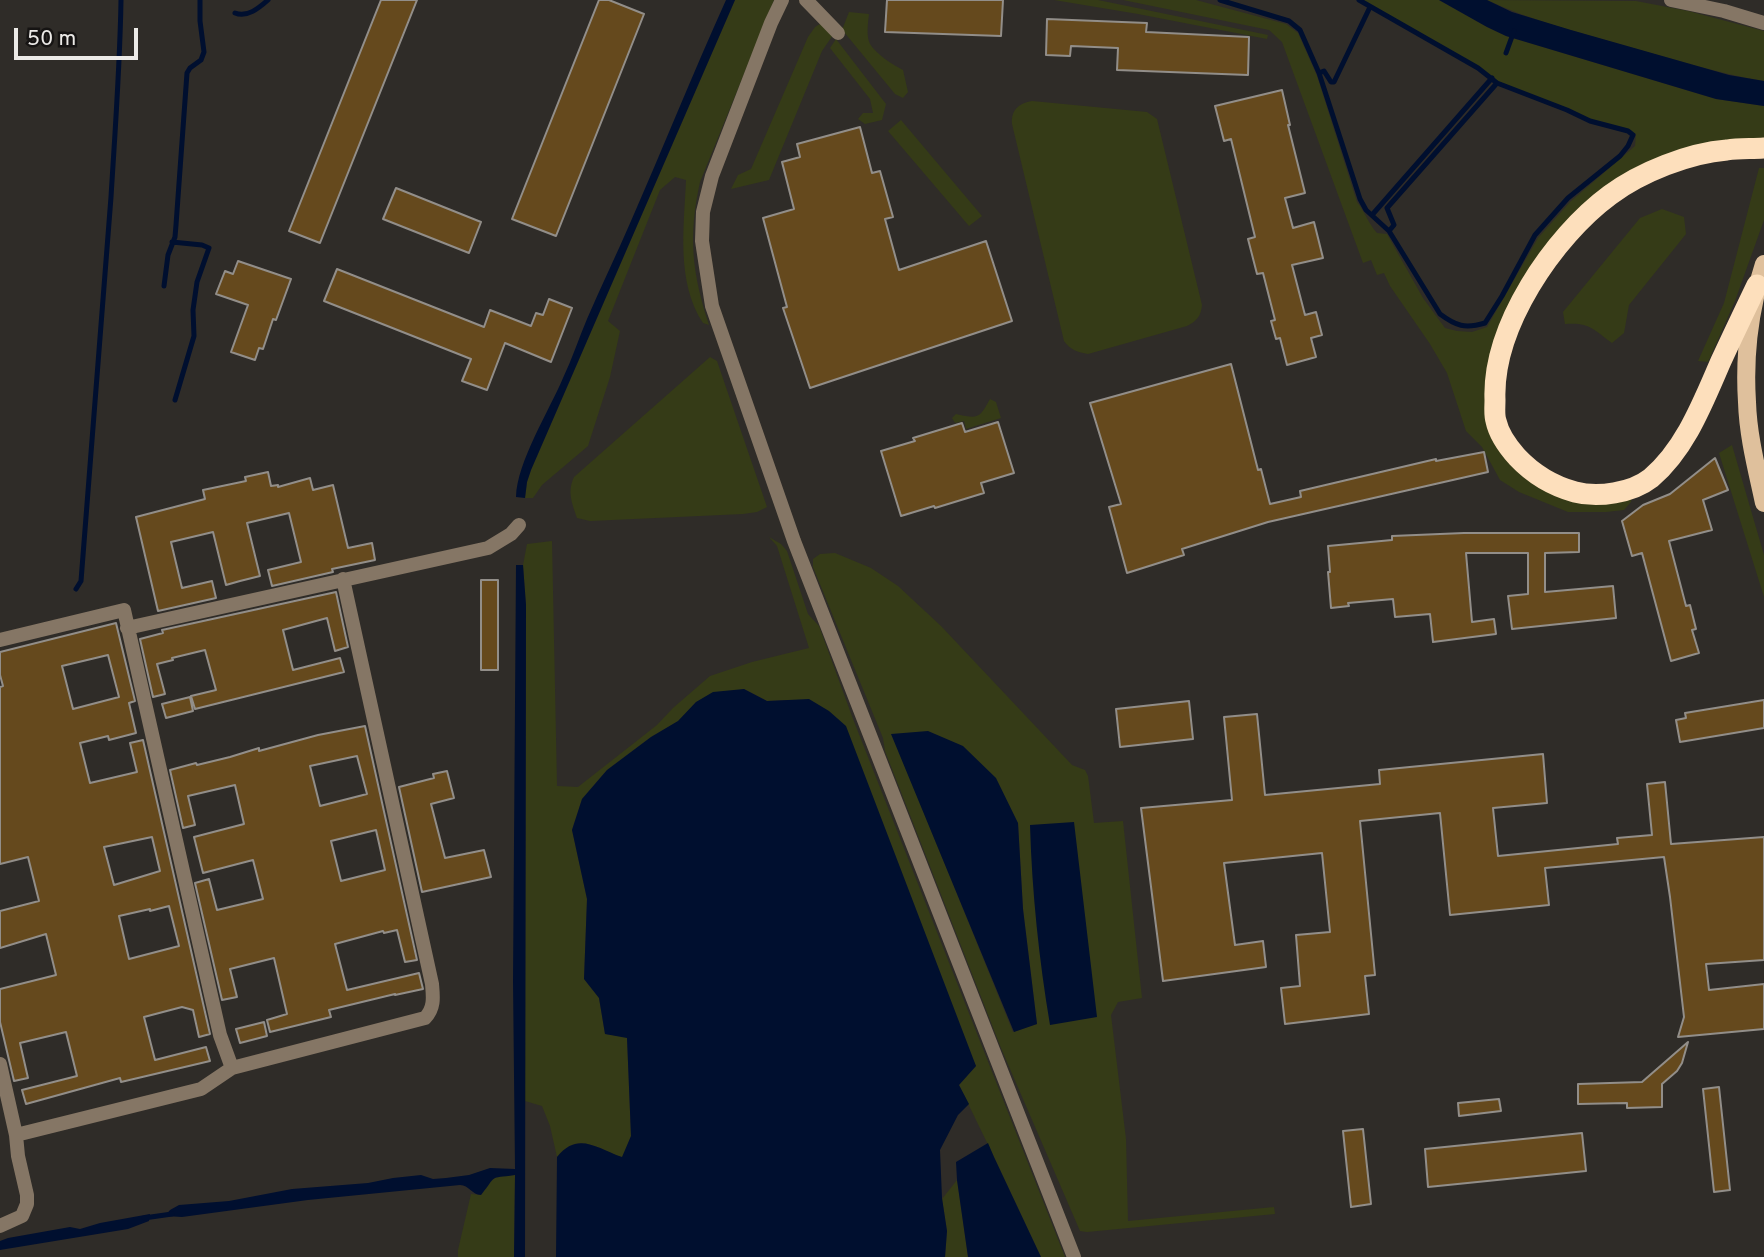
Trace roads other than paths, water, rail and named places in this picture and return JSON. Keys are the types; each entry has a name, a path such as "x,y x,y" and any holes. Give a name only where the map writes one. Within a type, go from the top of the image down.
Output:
{"highway":[{"path":"1758,285 1689,429 1678,448 1650,479 1627,490 1583,494 1544,479 1524,465 1506,444 1496,422 1494,387 1499,360 1508,328 1532,282 1553,251 1584,216 1611,194 1650,171 1680,160 1725,150 1764,148"}],"main road":[{"path":"1764,264 1747,349 1746,404 1753,455 1764,503"}],"street":[{"path":"782,0 712,176 703,212 702,242 712,306 794,541 1074,1257"},
{"path":"806,0 838,33"},
{"path":"1671,0 1764,23"},
{"path":"127,628 488,548 511,534 519,525"},
{"path":"16,1135 201,1089 232,1068 425,1018 431,1012 432,984 343,579"},
{"path":"0,640 124,610 220,1035 232,1068"},
{"path":"0,1064 27,1195 22,1216 0,1226"}],"water":[{"path":"726,0 735,0 531,470 525,498 516,497 528,453"},
{"path":"1439,0 1487,0 1512,12 1571,30 1729,75 1764,81 1764,106 1716,99 1506,36"},
{"path":"516,565 523,565 526,605 525,1257 514,1257 515,1175 494,1179 481,1195 460,1185 308,1200 182,1217 165,1216 179,1205 229,1201 292,1189 368,1183 421,1175 433,1179 446,1178 469,1175 490,1168 515,1169 513,981"},
{"path":"744,689 767,701 809,699 846,726 976,1066 959,1085 969,1104 958,1115 940,1150 942,1198 947,1231 945,1257 556,1257 557,1157 565,1149 580,1143 596,1146 622,1157 631,1136 627,1038 605,1034 599,998 584,979 587,899 572,830 582,799 607,770 651,737 678,721 696,702 713,692"},
{"path":"928,731 963,746 996,778 1018,823 1023,909 1037,1024 1014,1032 891,734"},
{"path":"1074,822 1097,1017 1050,1025 1032,876 1030,825"},
{"path":"988,1143 1041,1257 968,1257 956,1162"},
{"path":"150,1214 149,1221 128,1229 0,1250 0,1241 8,1238 70,1227 80,1229"}],"waterway":[{"path":"76,589 81,581 107,245 121,0"},
{"path":"164,286 168,255 175,237 187,73 201,60 204,52 200,0"},
{"path":"235,13 248,13 268,0"},
{"path":"1220,0 1289,21 1300,30 1319,73 1360,199 1366,210 1389,231 1440,314 1461,325 1485,323 1535,235 1568,198 1620,156 1633,135 1628,131 1590,121 1497,83 1478,68 1359,0"},
{"path":"1319,73 1324,71 1331,82 1334,82 1370,7"},
{"path":"1506,53 1514,31"},
{"path":"1372,215 1492,78"},
{"path":"1389,231 1394,225 1387,208 1497,83"},
{"path":"172,242 209,248 197,282 193,310 194,336 175,400"},
{"path":"144,1218 172,1214"}]}
